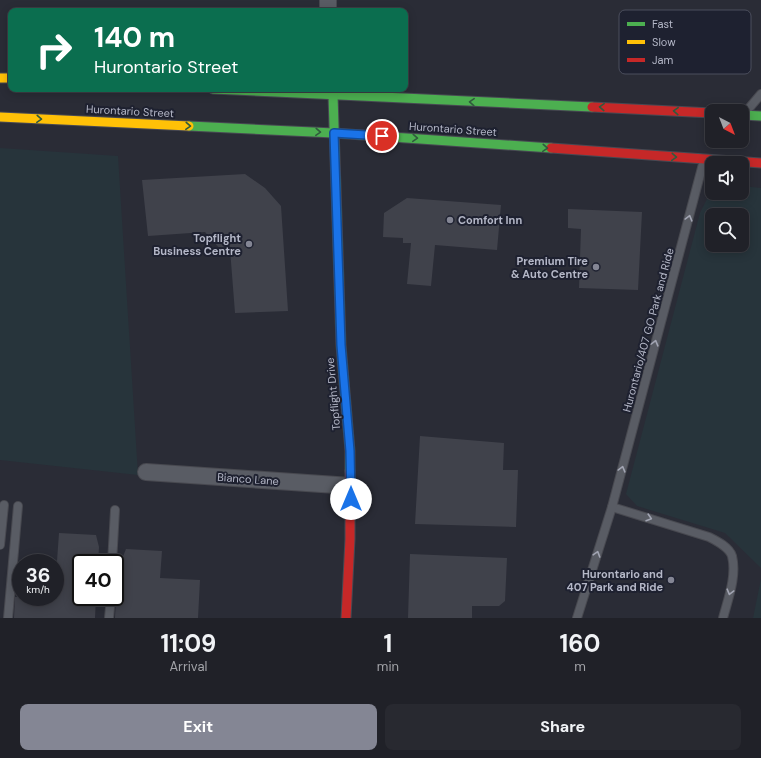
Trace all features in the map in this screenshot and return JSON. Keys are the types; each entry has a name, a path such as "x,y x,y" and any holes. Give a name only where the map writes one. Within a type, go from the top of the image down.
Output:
{"main road":[{"path":"333,92 705,113"},
{"name":"Topflight Drive","path":"333,92 341,345 350,451 351,486 346,618"},
{"path":"749,115 761,116"},
{"name":"Hurontario Street","path":"0,117 334,133 705,159"},
{"name":"Hurontario Street","path":"749,162 761,163"}],"street":[{"name":"Bianco Lane","path":"146,472 351,486"}],"lane":[{"path":"749,108 761,94"},
{"name":"Hurontario/407 GO Park and Ride","path":"576,618 612,507 705,159"},
{"path":"0,545 4,505"},
{"path":"8,618 18,506"},
{"path":"612,507 708,537 721,543 732,556 733,581 723,618"},
{"path":"113,554 115,510"},
{"path":"109,618 110,606"}],"shaded area":[{"path":"0,148 118,156 138,475 0,460"},
{"path":"749,187 761,188 761,568 725,533 637,506 626,494 700,213 706,200 749,200"},
{"path":"761,579 761,618 753,618"}],"building":[{"name":"Topflight Business Centre","path":"245,174 265,188 281,206 288,311 235,313 230,249 221,250 205,232 148,236 142,180"},
{"path":"407,198 501,205 497,250 435,245 431,286 407,284 411,243 403,243 403,238 383,237 384,213"},
{"path":"568,209 642,212 638,290 579,288 581,229 568,228"},
{"path":"420,436 504,443 503,470 518,470 516,527 415,524"},
{"path":"59,533 96,535 99,547 99,554 72,554 72,606 96,606 95,618 14,618 15,606 64,606 64,554 58,554"},
{"path":"126,549 162,551 160,578 200,580 198,618 115,618 116,606 124,606 124,554"},
{"path":"410,554 507,558 505,601 499,606 472,606 472,618 408,618"}],"traffic: fast":[{"path":"276,92 592,107"},
{"path":"333,95 341,345 350,451 350,471"},
{"path":"749,115 761,116"},
{"path":"189,126 334,133 551,148"}],"traffic: slow":[{"path":"0,78 8,78"},
{"path":"0,117 189,126"}],"traffic: jam":[{"path":"592,107 705,113"},
{"path":"551,148 761,163"},
{"path":"346,618 350,539 350,471"}],"place":[{"name":"Comfort Inn","path":"450,220"},
{"name":"Topflight Business Centre","path":"249,244"},
{"name":"Premium Tire & Auto Centre","path":"596,267"},
{"name":"Hurontario and 407 Park and Ride","path":"671,580"}],"route":[{"path":"351,499 350,451 341,345 334,133 382,136"}]}
